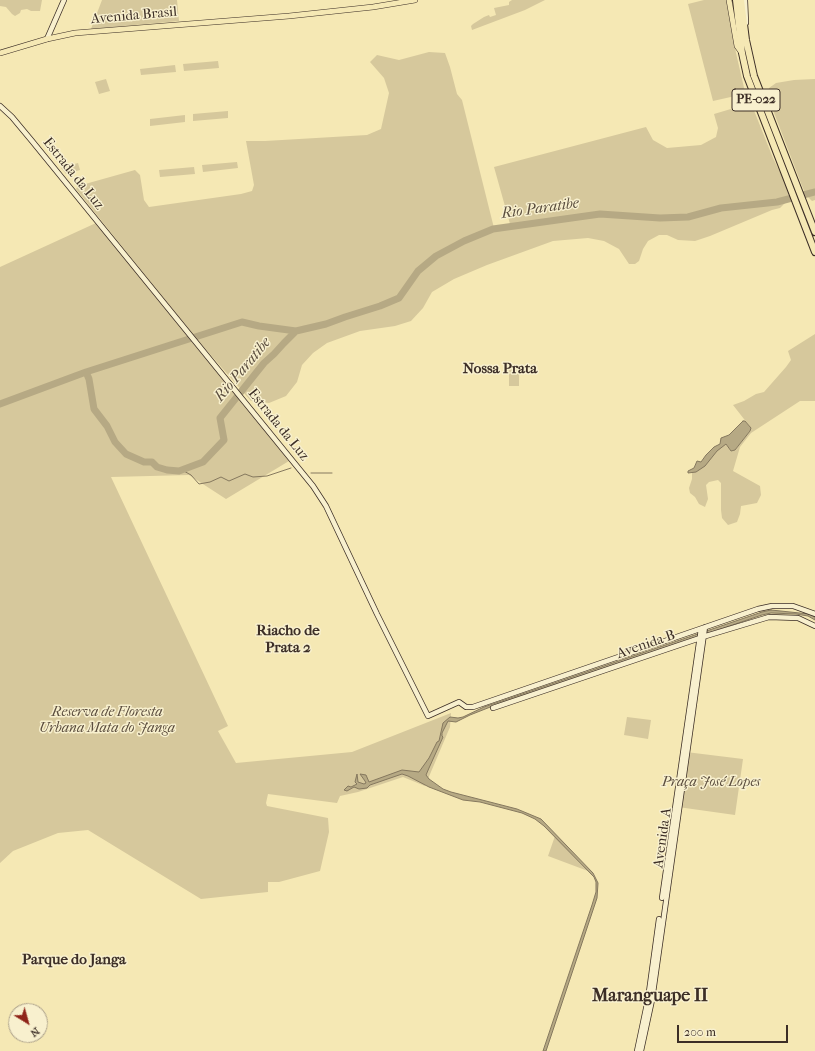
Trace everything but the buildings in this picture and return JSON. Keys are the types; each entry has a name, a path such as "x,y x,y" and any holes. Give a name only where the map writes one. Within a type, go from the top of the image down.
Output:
{"highway":[{"name":"PE-022","path":"736,0 742,53 747,76 815,252"},
{"name":"PE-022","path":"741,0 746,40 757,83 815,232"}],"main road":[{"path":"47,39 64,0"},
{"name":"Avenida Brasil","path":"0,54 47,39 82,32 289,16 415,0"},
{"name":"PE-022","path":"730,0 737,46 742,53"},
{"path":"745,0 746,40"},
{"name":"Estrada da Luz","path":"0,106 12,117 27,135 313,486 326,506 377,614 428,716 459,702"},
{"name":"Avenida B","path":"459,702 469,707 495,699 758,609 772,606 793,606 815,614"},
{"name":"Avenida B","path":"495,699 494,708 702,637 774,616 798,618 815,626"},
{"name":"Avenida A","path":"641,1051 652,1000 703,629"},
{"name":"Avenida A","path":"637,1051 649,992 702,637"}],"green space":[{"path":"0,0 42,0 40,11 31,11 27,9 21,10 20,13 15,16 6,7 0,6"},
{"path":"102,0 177,0 179,21 91,29"},
{"path":"512,0 545,0 525,10 472,30 471,26 484,17 496,15 494,8 509,5 509,2"},
{"path":"704,0 728,0 736,53 745,92 744,94 713,101 688,4"},
{"path":"429,52 445,53 457,94 462,100 494,228 510,224 494,167 646,127 653,140 667,148 701,145 716,137 718,128 714,114 751,103 773,158 788,188 789,199 780,208 695,241 678,240 667,235 659,235 648,241 643,249 639,261 635,264 629,264 619,249 604,241 588,238 553,241 487,265 454,279 432,292 423,308 411,321 395,326 360,331 327,343 313,353 302,365 297,382 286,396 269,403 251,401 194,336 76,189 78,186 135,170 140,175 144,200 149,207 241,194 252,191 254,185 246,141 367,135 381,129 389,93 384,78 370,62 377,55 399,60"},
{"path":"218,61 219,68 184,71 183,64"},
{"path":"175,65 176,72 141,75 140,69"},
{"path":"106,79 110,91 99,94 95,82"},
{"path":"815,79 815,200 812,201 806,195 802,186 768,97 769,88 776,83"},
{"path":"228,111 228,118 193,121 193,114"},
{"path":"185,115 185,122 150,126 150,119"},
{"path":"237,162 238,168 203,172 202,165"},
{"path":"78,163 80,170 66,174 61,168"},
{"path":"194,167 195,174 160,177 159,170"},
{"name":"Reserva de Floresta Urbana Mata do Janga","path":"96,223 289,461 226,499 189,475 111,477 228,726 218,731 236,763 352,752 451,713 450,727 425,786 403,777 358,792 340,796 337,803 268,794 266,803 267,806 328,818 329,832 320,871 279,882 268,882 268,892 201,899 88,830 58,833 13,851 0,863 0,267"},
{"path":"815,334 815,401 800,401 751,433 740,447 733,471 760,486 761,495 757,503 741,506 737,522 728,525 722,518 721,483 718,480 709,482 706,485 708,499 705,507 699,504 695,497 690,493 689,488 692,479 692,472 714,448 726,444 731,451 735,450 751,428 733,405 756,394 764,392 791,360 788,351"},
{"path":"509,366 519,366 519,386 509,386"},
{"path":"627,717 651,720 648,739 624,735"},
{"name":"Praça José Lopes","path":"686,752 743,759 735,815 678,807"},
{"path":"555,836 588,871 548,856"}],"shaded area":[{"path":"743,421 745,421 751,428 735,450 731,451 726,444 717,451 705,466 696,472 688,473 688,471 694,468 697,461 701,462 714,447 720,444 721,438 729,435"},
{"path":"771,610 809,614 815,617 815,620 808,616 796,614 771,613 762,615 503,702 456,722 448,721 442,733 443,737 426,775 429,779 443,789 451,792 517,809 541,819 593,873 598,883 597,898 546,1051 543,1051 596,892 596,882 594,877 544,826 535,819 522,813 480,802 463,800 429,787 402,774 370,785 367,788 359,789 354,787 347,791 344,790 348,786 351,787 357,784 355,782 357,774 358,782 364,784 366,783 360,774 366,775 369,782 402,770 419,772 439,741 443,723 450,717 463,717 484,707"}],"waterway":[{"name":"Rio Paratibe","path":"0,404 86,372 89,379 94,409 107,426 115,442 126,454 144,462 152,462 157,467 179,471 203,462 224,440 220,418 264,363 296,331 326,324 399,298 418,271 436,256 464,241 493,229 600,214 660,218 688,217 721,208 777,202 815,192"},
{"name":"Rio Paratibe","path":"86,372 242,322 296,331"},
{"path":"182,470 191,475 199,484 210,482 221,477 229,481 245,474 253,477 267,476 291,468"},
{"path":"311,473 332,473"}],"district":[{"name":"Nossa Prata","path":"500,369"},
{"name":"Riacho de Prata 2","path":"288,640"},
{"name":"Parque do Janga","path":"74,960"},
{"name":"Maranguape II","path":"650,997"}]}
